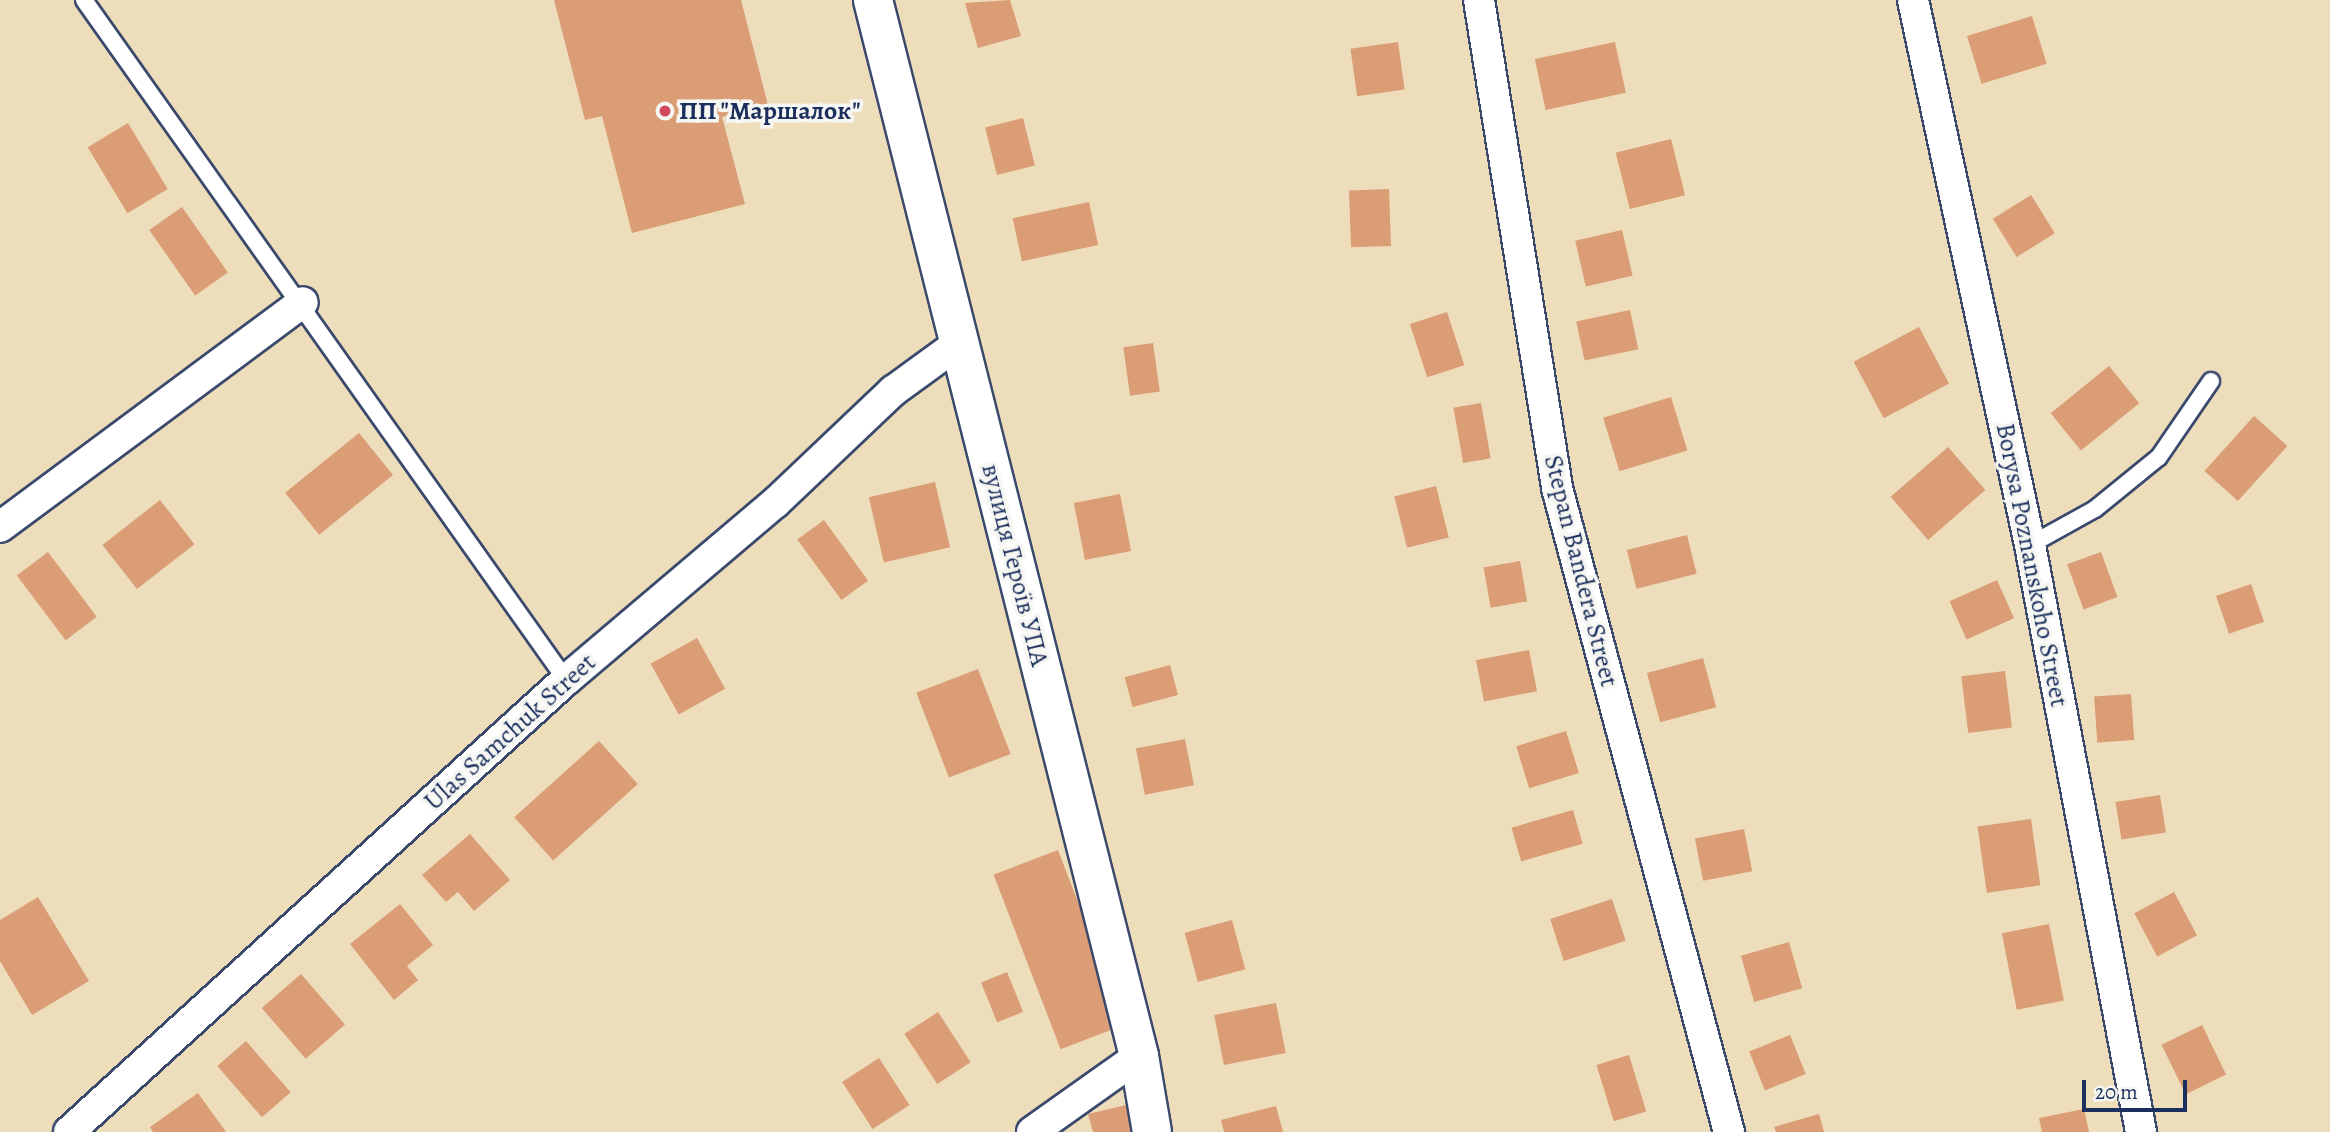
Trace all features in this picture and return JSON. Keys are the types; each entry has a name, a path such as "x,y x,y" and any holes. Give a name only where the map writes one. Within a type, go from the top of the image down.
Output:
{"street":[{"name":"вулиця Героїв УПА","path":"873,0 1139,1056 1152,1132"},
{"name":"Stepan Bandera Street","path":"1479,0 1557,488 1729,1132"},
{"name":"Borysa Poznanskoho Street","path":"1913,0 2030,545 2141,1132"},
{"path":"0,527 303,302"},
{"name":"Ulas Samchuk Street","path":"69,1132 566,680 775,503 893,391 959,343"},
{"path":"1032,1132 1139,1056"}],"lane":[{"path":"84,0 303,302 566,680"},
{"path":"2030,545 2095,509 2159,457 2211,381"}],"building":[{"name":"ПП \"Маршалок\"","path":"554,0 741,0 768,105 722,117 745,204 632,233 602,116 585,120"},
{"path":"1010,0 1021,36 978,48 965,3"},
{"path":"2032,16 2047,64 1982,84 1967,36"},
{"path":"1398,42 1405,90 1357,96 1350,49"},
{"path":"1615,42 1626,93 1546,110 1535,59"},
{"path":"1023,118 1035,166 997,175 985,127"},
{"path":"128,123 168,189 127,213 88,147"},
{"path":"1671,139 1685,195 1630,209 1616,153"},
{"path":"1389,189 1391,246 1351,247 1349,190"},
{"path":"2031,195 2055,233 2017,257 1993,219"},
{"path":"1089,202 1098,245 1022,261 1013,218"},
{"path":"182,207 228,273 195,295 149,230"},
{"path":"1622,230 1633,276 1586,287 1575,241"},
{"path":"1630,310 1638,349 1585,361 1576,321"},
{"path":"1447,312 1464,365 1427,377 1410,324"},
{"path":"1919,327 1949,384 1884,418 1854,362"},
{"path":"1153,343 1160,392 1130,396 1123,347"},
{"path":"2109,366 2139,403 2081,451 2051,413"},
{"path":"1671,397 1687,451 1619,471 1603,418"},
{"path":"1481,403 1491,458 1463,463 1453,408"},
{"path":"2254,416 2287,446 2238,501 2204,471"},
{"path":"359,433 393,475 319,535 285,493"},
{"path":"1948,447 1985,490 1928,540 1891,497"},
{"path":"935,482 950,547 884,563 869,497"},
{"path":"1436,486 1449,537 1407,548 1394,496"},
{"path":"1120,494 1131,551 1085,560 1074,503"},
{"path":"160,500 194,544 137,589 102,545"},
{"path":"824,520 868,581 841,600 797,539"},
{"path":"1687,535 1697,574 1637,589 1627,550"},
{"path":"48,552 97,617 66,640 17,575"},
{"path":"2101,552 2117,597 2084,609 2067,564"},
{"path":"1520,561 1527,601 1491,608 1484,567"},
{"path":"1997,580 2014,618 1967,640 1949,601"},
{"path":"2251,584 2264,622 2229,634 2216,596"},
{"path":"697,638 725,689 679,714 651,664"},
{"path":"1529,650 1537,691 1484,702 1476,660"},
{"path":"1703,658 1716,707 1660,722 1647,673"},
{"path":"1170,665 1178,695 1133,707 1125,677"},
{"path":"978,669 1011,754 949,778 916,693"},
{"path":"2005,671 2012,728 1968,733 1961,676"},
{"path":"2131,694 2134,740 2097,742 2094,697"},
{"path":"1566,731 1579,773 1529,788 1516,746"},
{"path":"1185,739 1194,785 1145,795 1136,749"},
{"path":"599,741 638,784 553,860 514,817"},
{"path":"2160,795 2166,833 2121,840 2116,802"},
{"path":"1573,810 1583,844 1521,861 1511,828"},
{"path":"2031,819 2040,885 1987,893 1978,827"},
{"path":"1744,829 1752,871 1703,881 1695,839"},
{"path":"470,834 510,880 474,911 458,892 446,902 422,875"},
{"path":"1058,850 1125,1025 1061,1049 994,875"},
{"path":"2174,892 2197,935 2157,956 2134,913"},
{"path":"38,897 89,981 32,1015 0,961 0,920"},
{"path":"1612,899 1626,941 1564,961 1550,919"},
{"path":"400,904 433,945 407,966 418,980 394,1000 350,944"},
{"path":"1232,920 1245,969 1198,982 1185,933"},
{"path":"2049,924 2064,1001 2017,1010 2002,933"},
{"path":"1789,942 1802,988 1754,1002 1741,956"},
{"path":"1007,972 1023,1012 997,1022 981,982"},
{"path":"301,974 345,1025 306,1059 262,1008"},
{"path":"1276,1003 1286,1053 1224,1065 1214,1015"},
{"path":"938,1012 971,1062 937,1084 904,1034"},
{"path":"2202,1025 2226,1074 2186,1094 2162,1045"},
{"path":"1790,1035 1806,1074 1765,1090 1749,1051"},
{"path":"246,1041 291,1092 262,1117 217,1066"},
{"path":"1629,1055 1646,1111 1614,1121 1596,1065"},
{"path":"879,1058 909,1105 873,1129 842,1082"},
{"path":"198,1093 226,1132 153,1132 150,1127"},
{"path":"1126,1105 1133,1132 1093,1132 1088,1114"},
{"path":"1276,1106 1283,1132 1224,1132 1221,1120"},
{"path":"2084,1109 2089,1132 2042,1132 2039,1118"},
{"path":"1819,1114 1824,1132 1776,1132 1774,1127"}],"place":[{"name":"ПП \"Маршалок\"","path":"665,111"}]}
